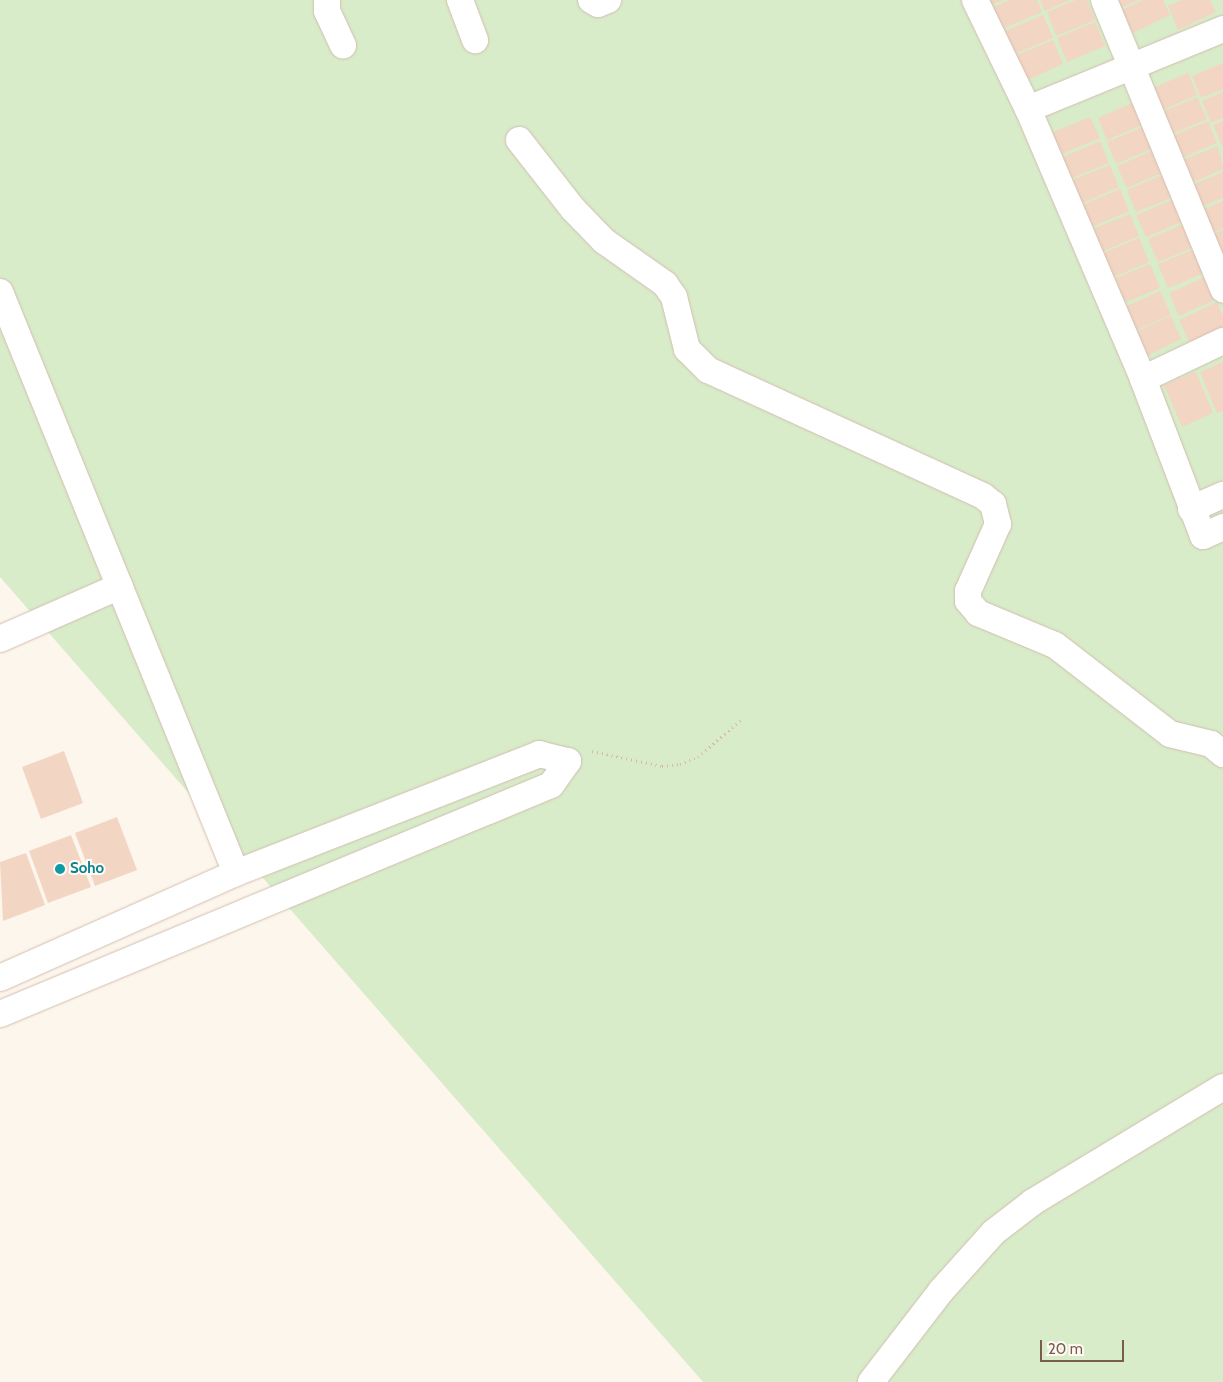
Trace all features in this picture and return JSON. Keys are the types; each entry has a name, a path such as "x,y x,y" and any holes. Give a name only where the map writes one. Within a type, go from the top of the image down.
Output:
{"street":[{"path":"326,0 327,11 344,46"},
{"path":"460,0 475,40"},
{"path":"592,0 598,4 608,0"},
{"path":"975,0 1028,109 1142,379 1203,536 1223,527"},
{"path":"1104,0 1133,66 1223,290"},
{"path":"1028,109 1223,29"},
{"path":"519,140 574,209 604,241 665,284 674,297 687,350 708,370 983,496 993,504 998,524 968,591 968,600 978,614 1055,645 1170,734 1211,744 1223,754"},
{"path":"0,292 236,873"},
{"path":"1142,379 1223,341"},
{"path":"1191,509 1223,495"},
{"path":"0,639 120,586"},
{"path":"0,978 236,873 539,754 568,761 552,785 0,1014"},
{"path":"871,1382 941,1291 994,1232 1033,1202 1223,1087"}],"path":[{"path":"568,761 593,750 662,766 680,764 698,757 743,718"}],"green space":[{"path":"0,0 1223,0 1223,1382 703,1382 0,577"}],"building":[{"path":"990,0 1003,0 992,5"},
{"path":"1010,0 1037,0 1042,12 1002,29 993,7"},
{"path":"1040,0 1070,0 1045,11"},
{"path":"1076,0 1087,0 1095,20 1056,36 1047,12"},
{"path":"1117,0 1139,0 1121,8"},
{"path":"1143,0 1163,0 1170,15 1133,33 1122,10"},
{"path":"1182,0 1210,0 1216,12 1178,30 1168,6"},
{"path":"1043,15 1053,38 1014,54 1005,31"},
{"path":"1095,22 1105,46 1067,62 1057,38"},
{"path":"1053,40 1063,64 1025,81 1014,56"},
{"path":"1223,63 1223,89 1201,98 1192,76"},
{"path":"1188,73 1197,95 1158,112 1148,90"},
{"path":"1223,92 1223,118 1211,123 1202,101"},
{"path":"1197,97 1207,119 1167,136 1158,114"},
{"path":"1137,101 1147,123 1107,140 1098,118"},
{"path":"1090,117 1100,138 1060,155 1051,133"},
{"path":"1208,121 1217,143 1177,160 1168,138"},
{"path":"1223,121 1223,148 1213,125"},
{"path":"1147,125 1156,147 1116,164 1107,142"},
{"path":"1100,141 1109,163 1069,179 1060,158"},
{"path":"1218,146 1223,169 1187,185 1178,162"},
{"path":"1157,149 1166,171 1127,188 1117,166"},
{"path":"1110,165 1119,187 1080,204 1070,181"},
{"path":"1223,172 1223,198 1196,209 1188,187"},
{"path":"1167,173 1176,196 1136,212 1127,190"},
{"path":"1120,189 1129,211 1089,228 1080,206"},
{"path":"1177,198 1186,220 1146,237 1136,215"},
{"path":"1223,201 1223,228 1209,234 1199,211"},
{"path":"1130,214 1139,236 1099,253 1090,230"},
{"path":"1186,223 1196,246 1158,262 1148,239"},
{"path":"1223,230 1223,259 1209,236"},
{"path":"1139,238 1149,262 1111,278 1101,254"},
{"path":"1197,248 1207,272 1168,288 1158,264"},
{"path":"1150,264 1160,288 1121,304 1111,280"},
{"path":"1207,276 1217,299 1179,316 1169,293"},
{"path":"1160,291 1171,315 1132,332 1122,308"},
{"path":"1217,302 1223,316 1223,327 1190,343 1179,320"},
{"path":"1171,316 1181,339 1144,357 1133,333"},
{"path":"1223,362 1223,411 1217,413 1200,372"},
{"path":"1196,372 1213,413 1182,427 1164,385"},
{"path":"64,751 83,803 41,819 22,767"},
{"name":"Soho","path":"117,817 137,870 95,886 75,833"},
{"name":"Soho","path":"71,835 91,887 48,903 29,851"},
{"name":"Soho","path":"26,853 45,905 3,921 0,862"}],"place":[{"name":"Soho","path":"60,869"}]}
